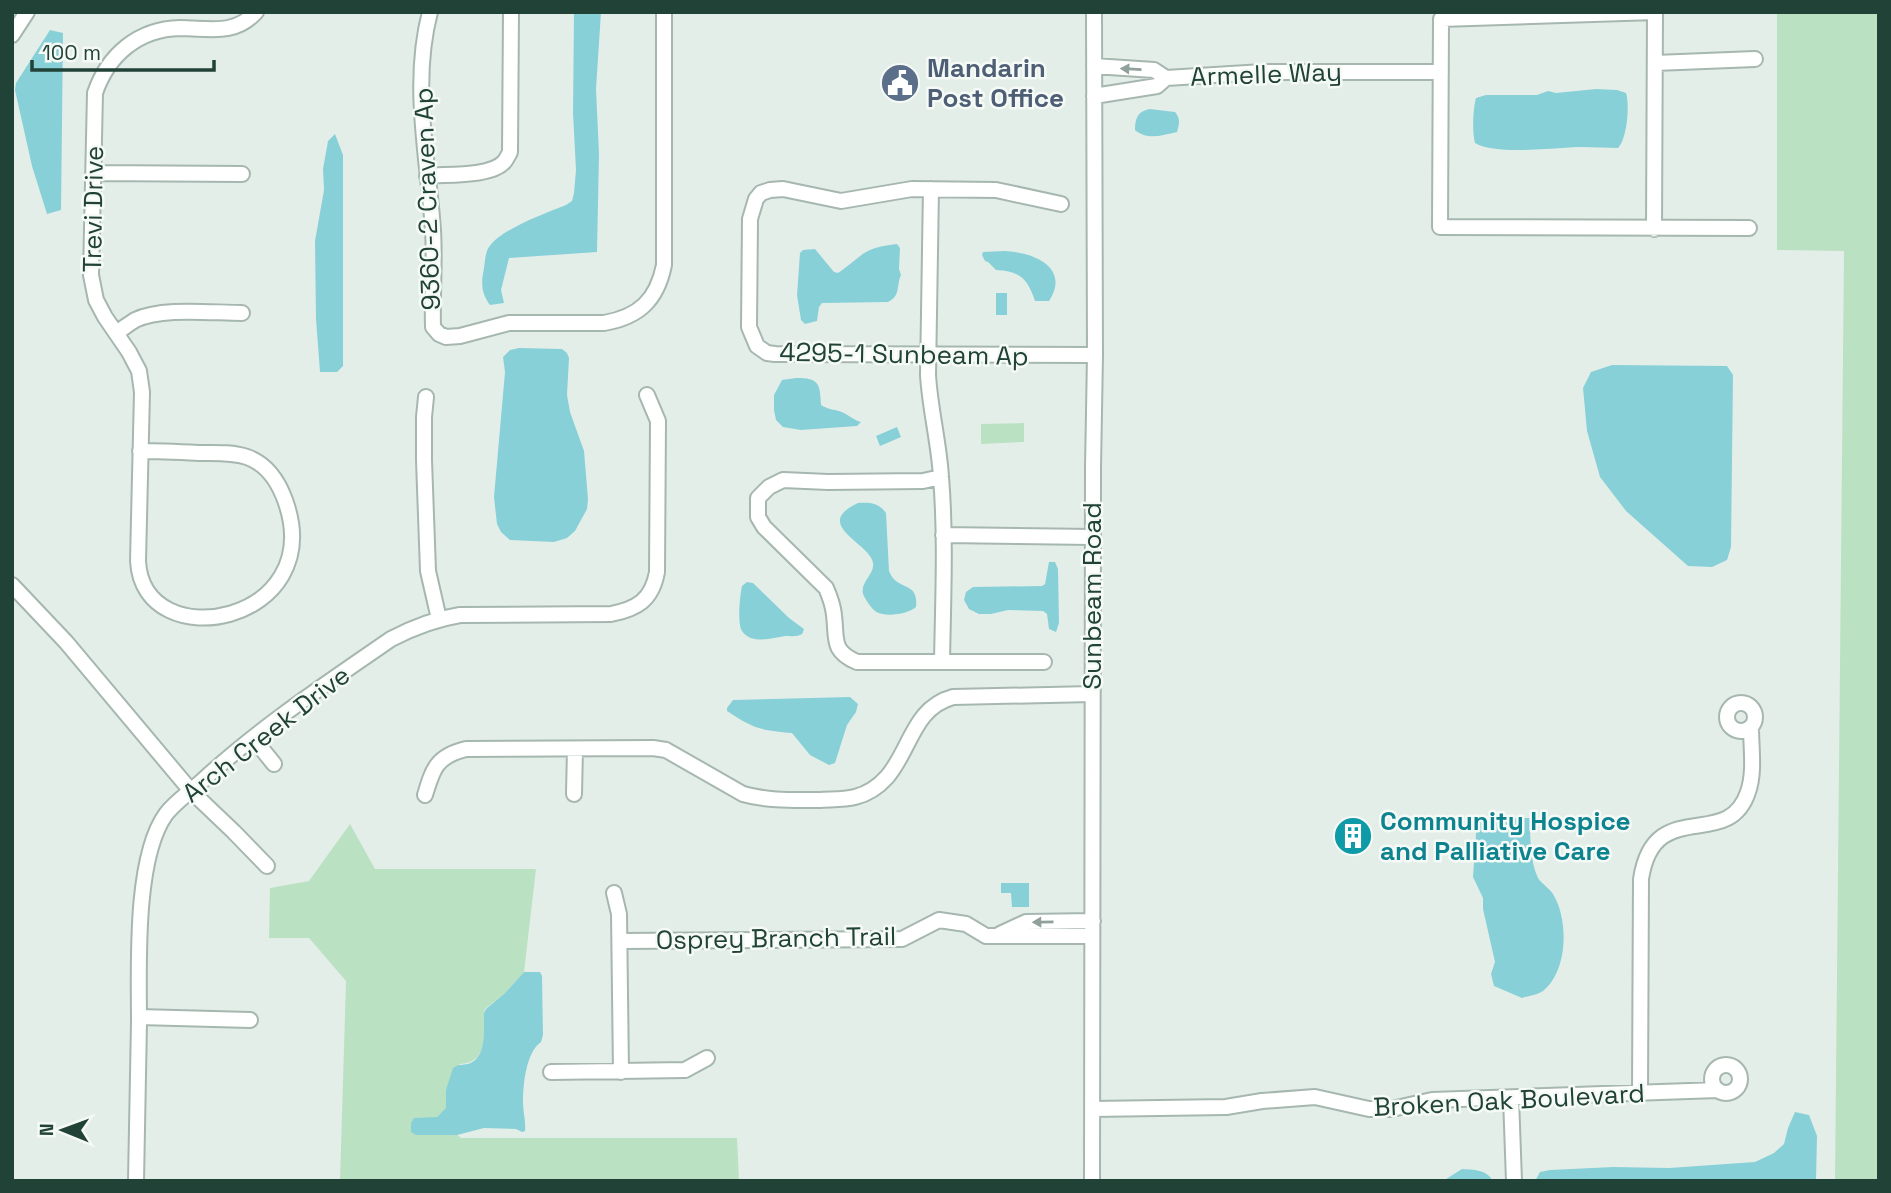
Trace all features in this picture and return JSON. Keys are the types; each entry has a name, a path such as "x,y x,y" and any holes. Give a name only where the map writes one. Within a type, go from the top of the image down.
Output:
{"street":[{"path":"12,35 27,12"},
{"name":"Trevi Drive","path":"140,451 219,453 249,458 263,465 283,495 291,522 291,550 285,570 271,591 254,605 225,615 202,617 174,613 148,592 138,561 140,451 142,392 139,371 130,352 101,310 92,285 91,258 95,93 101,77 117,54 131,42 158,31 181,28 219,30 233,27 249,20 256,12"},
{"name":"9360-2 Craven Ap","path":"430,12 420,102 433,232 433,327 446,337 509,323 618,321 645,306 654,295 661,281 664,265 664,12"},
{"path":"427,176 485,172 505,161 510,152 511,12"},
{"name":"Sunbeam Road","path":"1091,1181 1094,12"},
{"path":"1654,229 1655,12 1441,19 1440,227 1654,229 1749,228"},
{"path":"1655,64 1755,59"},
{"path":"1094,66 1154,70 1167,78"},
{"name":"Armelle Way","path":"1094,96 1157,86 1167,78 1263,72 1441,72"},
{"path":"94,173 242,174"},
{"name":"4295-1 Sunbeam Ap","path":"1061,204 996,190 930,189 889,192 841,201 783,189 761,193 752,209 749,327 757,346 767,353 775,354 1095,355"},
{"path":"930,189 928,355 930,401 941,477 942,662"},
{"path":"116,333 135,320 151,315 242,313"},
{"name":"Arch Creek Drive","path":"136,1181 139,936 149,855 154,837 166,814 253,738 391,639 412,628 460,615 611,614 636,607 642,602 655,583 657,572 658,421 647,395"},
{"path":"426,397 424,460 427,557 430,584 439,619"},
{"path":"941,477 923,481 783,480 769,487 758,498 758,517 764,527 826,588 834,615 835,641 846,657 857,662 1044,662"},
{"path":"943,536 1093,537"},
{"path":"12,585 66,642 191,791 267,866"},
{"path":"425,795 431,773 439,761 452,752 466,749 653,748 666,750 743,794 772,800 844,799 865,793 886,779 923,716 940,701 953,697 1092,694"},
{"path":"1640,1094 1643,868 1647,856 1665,835 1688,826 1715,824 1729,818 1741,807 1751,782 1751,727"},
{"path":"253,738 274,764"},
{"path":"574,794 575,749"},
{"path":"614,893 619,914 621,1072"},
{"name":"Osprey Branch Trail","path":"620,942 902,939 939,920 966,924 986,936 1092,936"},
{"path":"996,936 1026,922 1093,921"},
{"path":"139,1017 250,1020"},
{"path":"551,1072 685,1070 707,1058"},
{"name":"Broken Oak Boulevard","path":"1092,1109 1226,1107 1315,1097 1370,1109 1392,1109 1432,1100 1718,1090"},
{"path":"1511,1098 1514,1181"}],"green space":[{"path":"1777,12 1879,12 1879,1181 1835,1181 1844,251 1777,250"},
{"path":"1024,423 1024,442 981,444 981,424"},
{"path":"350,824 375,869 536,869 524,972 505,993 485,1009 484,1038 480,1053 476,1059 460,1064 446,1094 447,1108 437,1117 461,1138 737,1138 739,1181 340,1181 346,981 309,938 269,938 270,888 309,881"}],"water":[{"path":"574,12 601,12 596,89 599,154 597,252 509,258 501,290 504,303 490,305 483,292 482,283 489,247 513,228 572,201 576,170 573,113"},
{"path":"50,30 63,33 61,210 47,214 32,166 15,90 16,83"},
{"path":"1596,89 1626,93 1627,122 1618,148 1505,150 1475,143 1473,120 1476,98 1486,95 1537,95 1548,91 1556,93"},
{"path":"1150,109 1175,112 1179,119 1177,132 1150,136 1135,130 1138,116"},
{"path":"335,134 343,155 343,366 337,372 320,372 315,241 324,190 323,169 328,141"},
{"path":"897,244 900,248 901,275 897,294 892,300 822,303 817,321 805,324 801,320 797,295 800,253 803,250 815,249 834,272 838,273 870,250"},
{"path":"983,252 1026,254 1046,264 1055,279 1055,289 1049,301 1035,301 1022,278 1011,272 996,270 982,255"},
{"path":"996,293 1007,293 1007,315 996,315"},
{"path":"562,349 569,358 567,395 584,451 588,499 587,509 575,531 567,538 554,542 510,540 497,524 494,497 505,372 503,357 510,350"},
{"path":"1612,365 1727,366 1733,375 1731,547 1727,560 1712,567 1688,566 1626,511 1600,477 1587,431 1583,388 1591,372"},
{"path":"796,378 817,383 821,405 861,422 857,426 801,430 783,427 776,420 774,395 782,380"},
{"path":"897,427 901,437 880,446 876,436"},
{"path":"858,503 874,504 886,513 889,571 897,582 911,589 916,599 916,607 908,612 879,613 864,596 864,586 873,563 870,556 841,526 840,519 845,511"},
{"path":"1049,562 1055,562 1058,569 1059,623 1056,632 1049,629 1047,614 1043,611 1008,610 979,614 969,609 964,600 966,592 973,587 1042,586 1045,584"},
{"path":"747,582 753,583 804,629 802,634 762,640 746,635 740,627 739,609 742,586"},
{"path":"850,697 858,704 856,712 847,725 835,763 829,765 810,755 792,733 758,728 727,711 733,700"},
{"path":"1530,818 1533,864 1538,878 1551,892 1558,905 1562,917 1563,945 1557,971 1551,982 1543,991 1522,998 1494,986 1491,974 1495,962 1483,898 1473,877 1477,819"},
{"path":"1001,883 1029,883 1029,907 1012,907 1011,893 1001,893"},
{"path":"524,972 540,972 542,976 543,1035 526,1069 523,1102 525,1131 484,1128 457,1135 416,1135 411,1132 414,1118 437,1117 446,1108 446,1090 453,1068 474,1061 482,1049 486,1009"},
{"path":"1795,1112 1809,1115 1817,1136 1816,1181 1535,1181 1540,1172 1550,1170 1669,1168 1755,1162 1774,1153 1784,1144"},
{"path":"1462,1169 1483,1172 1493,1181 1443,1181"}],"place":[{"name":"Mandarin Post Office","path":"900,83"},
{"name":"Community Hospice and Palliative Care","path":"1353,836"}]}
